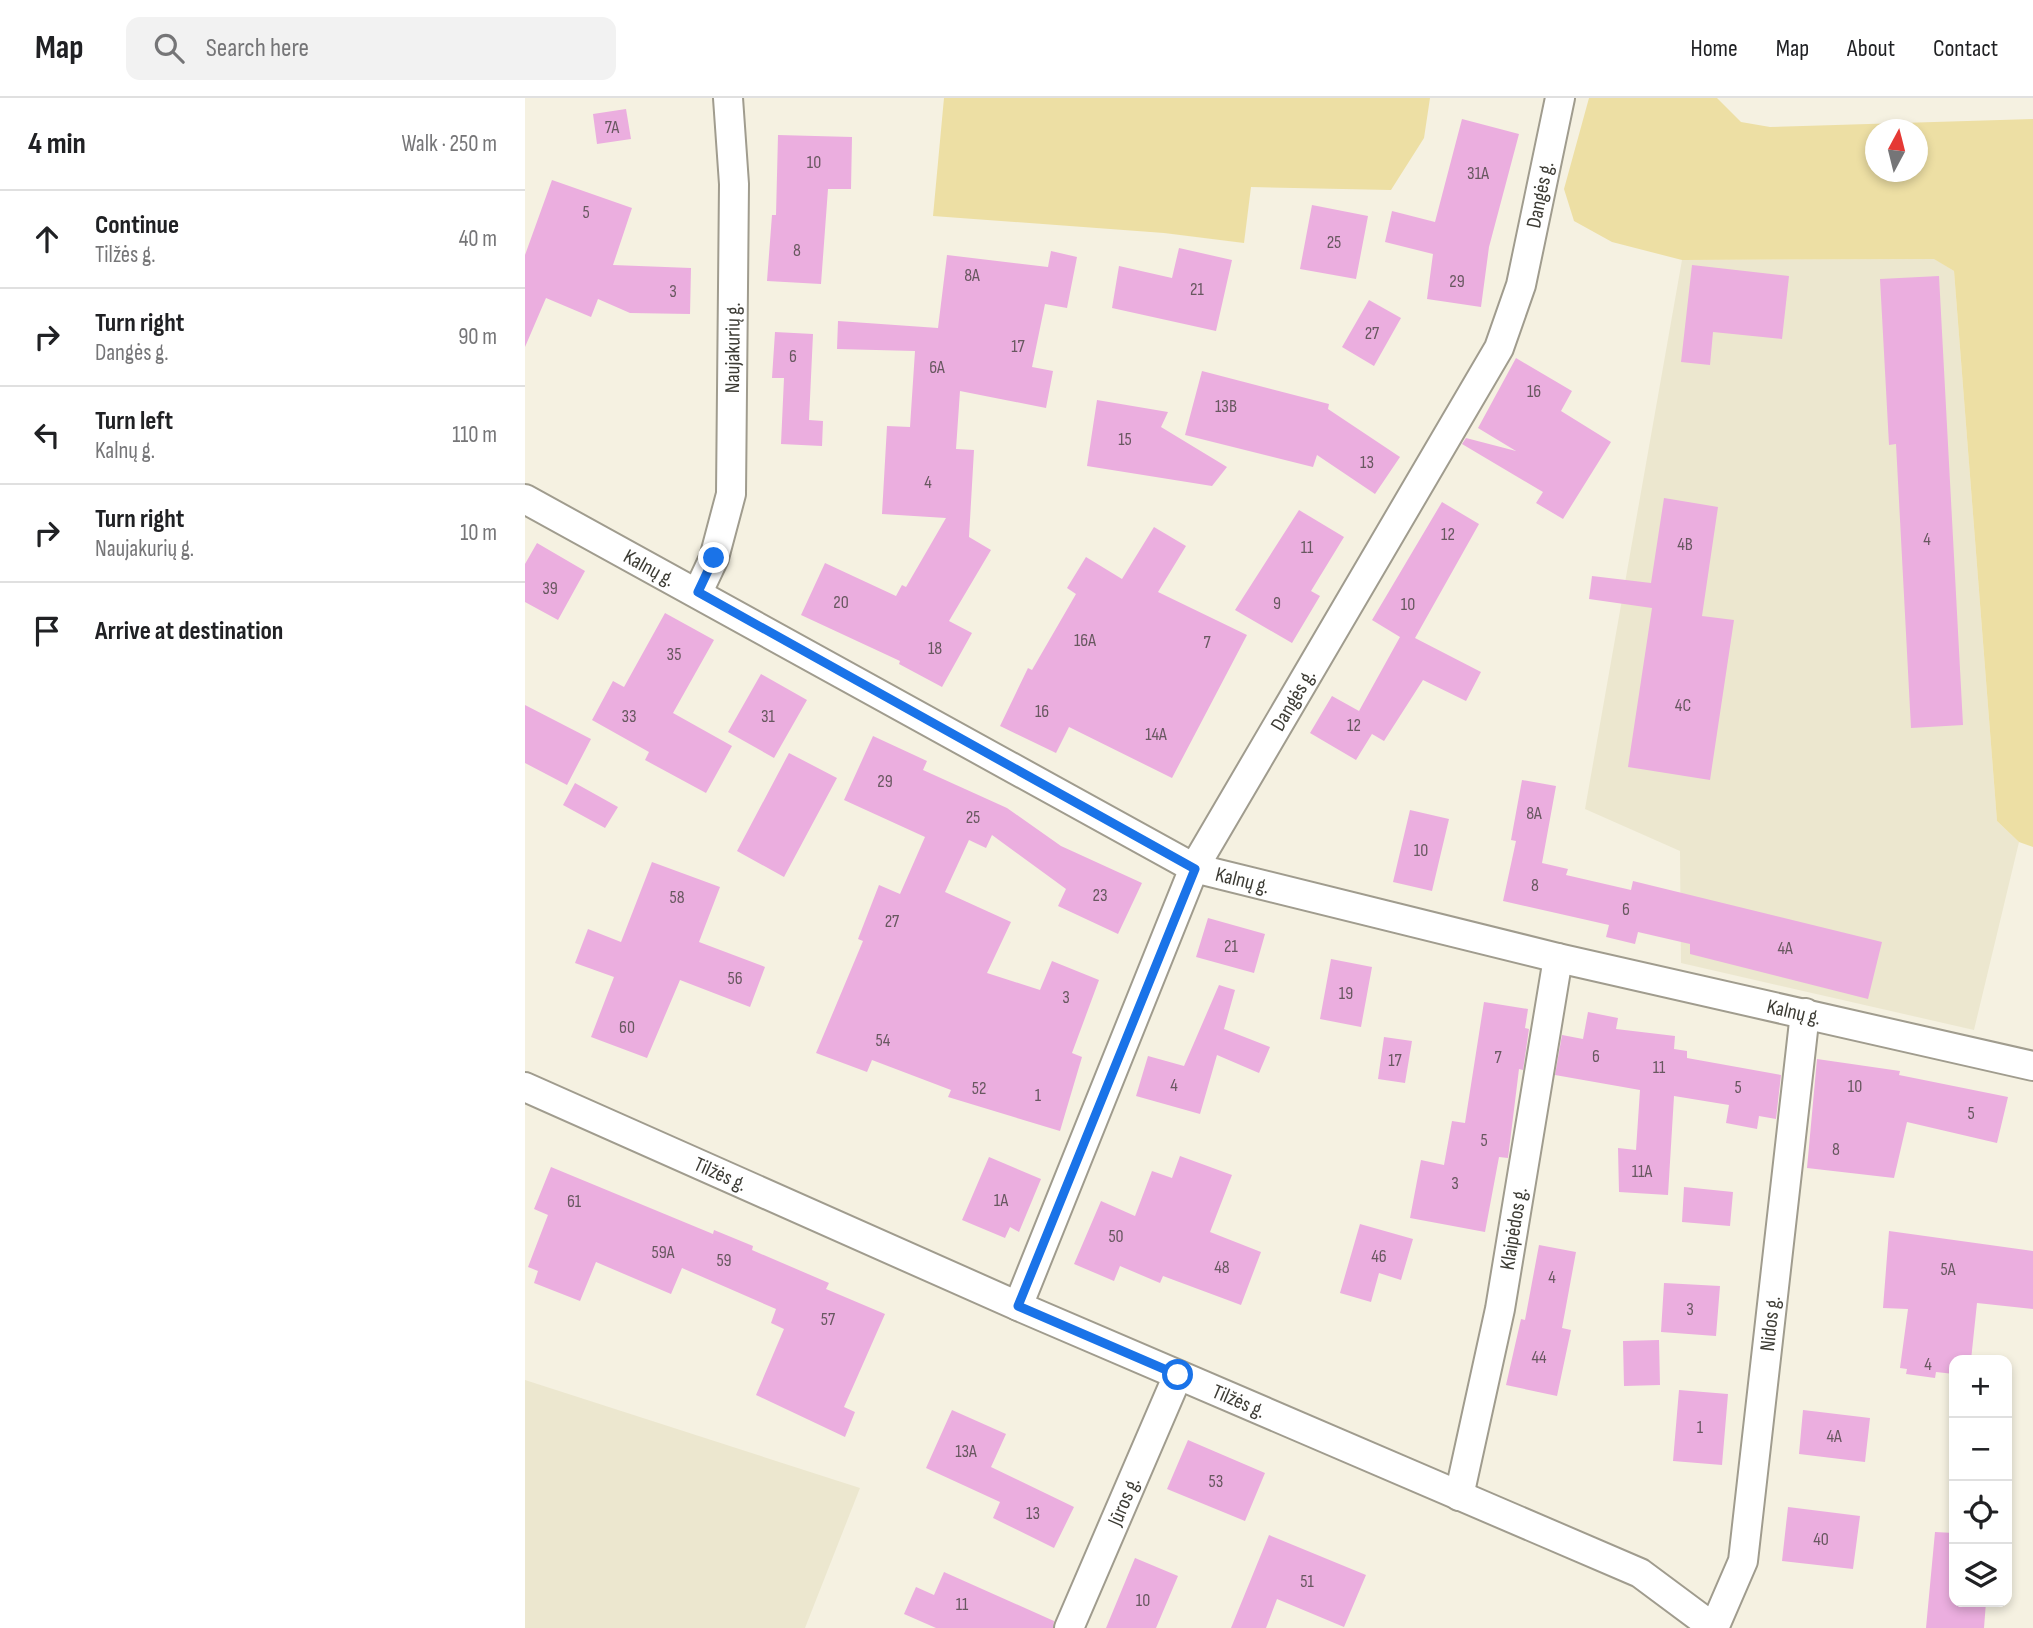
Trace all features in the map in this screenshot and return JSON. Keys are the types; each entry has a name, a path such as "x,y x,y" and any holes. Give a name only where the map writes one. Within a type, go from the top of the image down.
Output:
{"street":[{"name":"Naujakurių g.","path":"698,592 714,558 731,494 734,184 728,98"},
{"name":"Dangės g.","path":"1018,1306 1195,869 1499,348 1521,285 1560,98"},
{"name":"Kalnų g.","path":"525,499 698,592 1195,869 1558,958 2033,1066"},
{"name":"Klaipėdos g.","path":"1459,1496 1500,1309 1558,958"},
{"name":"Nidos g.","path":"1714,1628 1743,1561 1805,1013"},
{"name":"Tilžės g.","path":"525,1087 1018,1306 1640,1573 1714,1628"},
{"name":"Jūros g.","path":"1069,1628 1178,1375"}],"shaded area":[{"path":"944,98 1430,98 1424,138 1391,190 1251,187 1244,243 1164,233 933,216"},
{"path":"1589,98 1717,98 1741,122 1770,127 1865,124 1865,182 1928,182 1928,122 2033,119 2033,847 2019,842 1997,821 1954,271 1934,259 1682,260 1612,242 1574,221 1564,189"},
{"path":"1935,259 1954,271 1997,821 2019,842 1974,1030 1681,963 1680,851 1585,809 1682,260"},
{"path":"525,1380 860,1488 805,1628 525,1628"}],"building":[{"path":"626,109 631,139 597,144 593,114"},
{"path":"1462,119 1519,134 1489,247 1481,307 1427,299 1433,254 1385,242 1392,211 1435,222"},
{"path":"778,135 852,137 851,189 828,189 821,284 767,281 772,215 776,215"},
{"path":"552,180 632,208 613,265 691,268 690,314 630,313 598,299 591,317 546,298 525,347 525,255"},
{"path":"1312,205 1368,216 1356,279 1300,269"},
{"path":"1179,248 1232,260 1216,331 1112,308 1119,266 1172,278"},
{"path":"1051,251 1077,257 1067,308 1045,304 1032,367 1053,371 1046,408 960,391 956,449 974,450 969,537 991,550 949,621 972,633 942,687 899,664 900,661 801,615 825,563 896,596 902,585 906,587 946,518 882,514 887,426 910,427 915,351 837,349 838,321 938,328 947,255 1048,267"},
{"path":"1692,265 1789,276 1782,339 1713,332 1710,365 1681,362"},
{"path":"1939,276 1963,725 1911,728 1896,444 1889,445 1880,279"},
{"path":"1369,300 1401,318 1374,366 1342,347"},
{"path":"775,332 813,334 809,420 823,421 822,446 781,444 784,378 772,378"},
{"path":"1516,358 1572,391 1561,411 1611,442 1563,519 1536,503 1543,492 1462,444 1466,438 1516,451 1478,428"},
{"path":"1202,371 1329,404 1328,409 1400,457 1375,494 1317,455 1313,467 1185,435"},
{"path":"1097,400 1168,412 1161,427 1227,467 1212,486 1087,466"},
{"path":"1664,498 1718,507 1702,616 1734,620 1710,780 1628,767 1652,608 1589,599 1592,576 1651,583"},
{"path":"1442,502 1479,524 1415,638 1481,672 1466,701 1423,680 1384,741 1372,734 1356,760 1310,733 1332,696 1359,711 1400,637 1372,620"},
{"path":"1299,510 1344,537 1311,591 1320,596 1292,643 1235,610"},
{"path":"1154,527 1186,546 1158,592 1247,635 1172,778 1069,727 1056,753 1000,726 1028,668 1032,670 1076,594 1067,588 1086,557 1122,579"},
{"path":"537,543 585,571 558,620 525,602 525,564"},
{"path":"665,613 714,640 673,713 732,746 706,793 645,760 649,752 592,720 613,681 624,687"},
{"path":"761,674 807,700 774,758 728,732"},
{"path":"525,705 591,739 567,785 525,763"},
{"path":"873,736 927,761 923,770 1007,808 1061,846 1142,883 1118,934 1058,906 1066,889 992,835 986,848 969,840 945,892 1011,922 987,973 1040,990 1052,961 1099,980 1072,1053 1082,1057 1060,1131 948,1097 951,1090 872,1060 867,1072 816,1053 863,941 858,939 879,885 900,894 925,837 844,800"},
{"path":"789,753 837,778 784,877 737,851"},
{"path":"1522,780 1556,786 1542,863 1568,869 1566,875 1631,890 1633,881 1882,942 1868,999 1690,954 1690,944 1638,932 1635,944 1606,937 1609,925 1503,901 1516,841 1511,840"},
{"path":"575,783 618,807 605,828 563,805"},
{"path":"1410,810 1449,819 1432,891 1393,882"},
{"path":"652,862 720,887 699,942 765,967 750,1007 680,980 647,1058 591,1037 614,977 575,963 588,929 621,942"},
{"path":"1208,918 1265,934 1254,973 1196,957"},
{"path":"1331,959 1372,967 1361,1027 1320,1019"},
{"path":"1219,985 1235,990 1224,1029 1270,1047 1259,1073 1217,1055 1200,1114 1136,1096 1148,1056 1184,1066"},
{"path":"1484,1002 1528,1009 1525,1028 1529,1029 1523,1070 1519,1069 1508,1158 1499,1157 1485,1232 1410,1218 1421,1160 1444,1165 1452,1121 1465,1123"},
{"path":"1588,1012 1618,1018 1616,1029 1675,1036 1674,1049 1687,1051 1687,1058 1781,1075 1776,1119 1759,1116 1757,1129 1726,1123 1729,1105 1674,1096 1668,1195 1619,1192 1618,1148 1636,1150 1640,1090 1555,1075 1562,1035 1583,1039"},
{"path":"1384,1037 1412,1041 1405,1083 1378,1079"},
{"path":"1817,1059 1900,1071 1899,1075 2008,1097 1997,1143 1907,1122 1894,1178 1807,1168"},
{"path":"1180,1156 1232,1175 1210,1232 1261,1252 1241,1305 1163,1276 1160,1283 1120,1266 1114,1281 1074,1264 1101,1201 1135,1216 1152,1171 1172,1178"},
{"path":"989,1157 1041,1179 1019,1232 1010,1227 1005,1238 962,1220"},
{"path":"551,1167 713,1234 714,1230 753,1246 752,1250 829,1283 826,1289 885,1314 844,1407 855,1412 845,1437 756,1395 784,1329 771,1323 776,1309 682,1268 671,1294 596,1262 580,1301 534,1283 538,1271 528,1267 548,1215 534,1209"},
{"path":"1684,1187 1733,1192 1730,1226 1682,1222"},
{"path":"1360,1224 1413,1239 1401,1280 1379,1273 1371,1302 1340,1293"},
{"path":"1889,1231 2033,1251 2033,1309 1977,1303 1972,1355 1949,1355 1949,1373 1936,1372 1935,1378 1906,1374 1907,1369 1900,1368 1908,1309 1883,1308"},
{"path":"1539,1245 1576,1252 1562,1328 1571,1330 1557,1396 1506,1385 1521,1319 1525,1320"},
{"path":"1664,1283 1720,1286 1716,1336 1661,1332"},
{"path":"1659,1340 1660,1385 1624,1386 1623,1341"},
{"path":"1679,1390 1728,1394 1722,1465 1673,1461"},
{"path":"952,1410 1006,1434 991,1467 1074,1507 1054,1548 993,1518 1000,1502 926,1468"},
{"path":"1803,1410 1870,1418 1865,1462 1799,1454"},
{"path":"1188,1440 1265,1473 1245,1521 1167,1489"},
{"path":"1788,1507 1860,1516 1853,1569 1782,1561"},
{"path":"1935,1532 1949,1533 1949,1607 1986,1607 1984,1628 1926,1628"},
{"path":"1269,1535 1366,1575 1344,1627 1277,1599 1266,1628 1231,1628"},
{"path":"1135,1558 1178,1576 1156,1628 1106,1628"},
{"path":"944,1572 1054,1621 1053,1628 936,1628 904,1614 916,1587 934,1595"}],"route":[{"path":"714,558 698,592 1195,869 1018,1306 1178,1375"}]}
